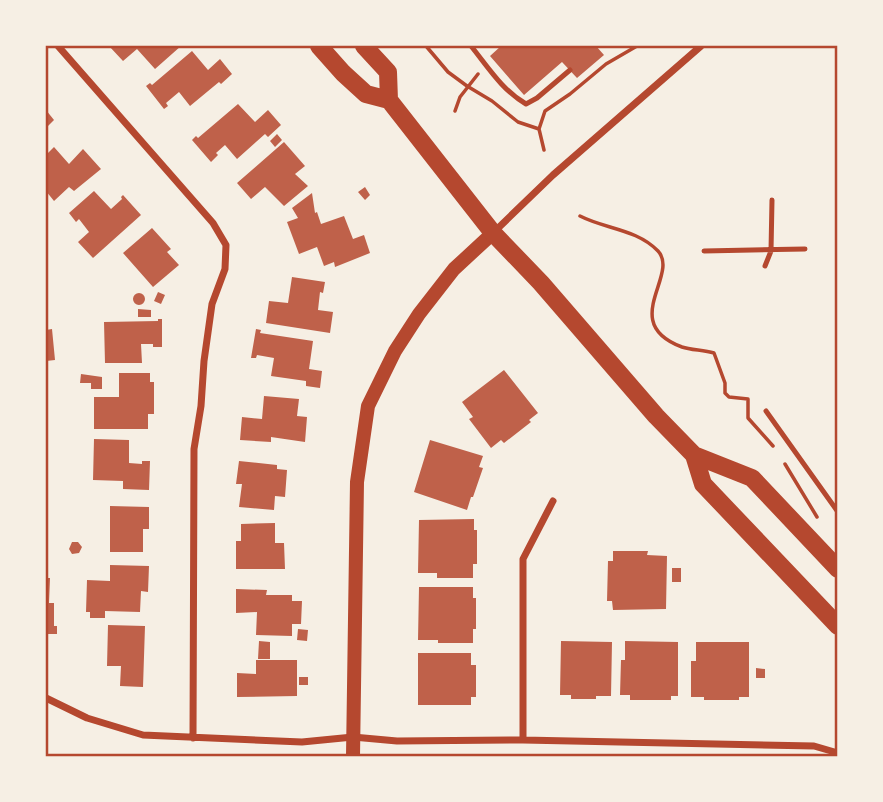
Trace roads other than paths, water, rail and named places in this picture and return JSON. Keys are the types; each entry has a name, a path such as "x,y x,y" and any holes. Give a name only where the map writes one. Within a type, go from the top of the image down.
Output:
{"main road":[{"path":"319,46 366,94 389,100"},
{"path":"364,46 388,72 389,100 493,233 541,283 656,416 694,455 752,478 838,569"},
{"path":"353,757 357,482 368,406 395,351 419,314 454,269 493,233"},
{"path":"694,455 702,484 838,626"}],"street":[{"path":"58,46 213,223 226,245 225,269 212,303 194,449 193,738"},
{"path":"493,233 553,175 701,46"},
{"path":"523,740 523,559 553,501"},
{"path":"46,698 87,718 143,735 302,742 353,737 397,741 523,740 814,746 838,754"}],"lane":[{"path":"471,46 499,82 515,98 526,104 570,70"},
{"path":"765,266 771,251 772,200"},
{"path":"704,251 805,249"},
{"path":"766,411 838,512"}]}
